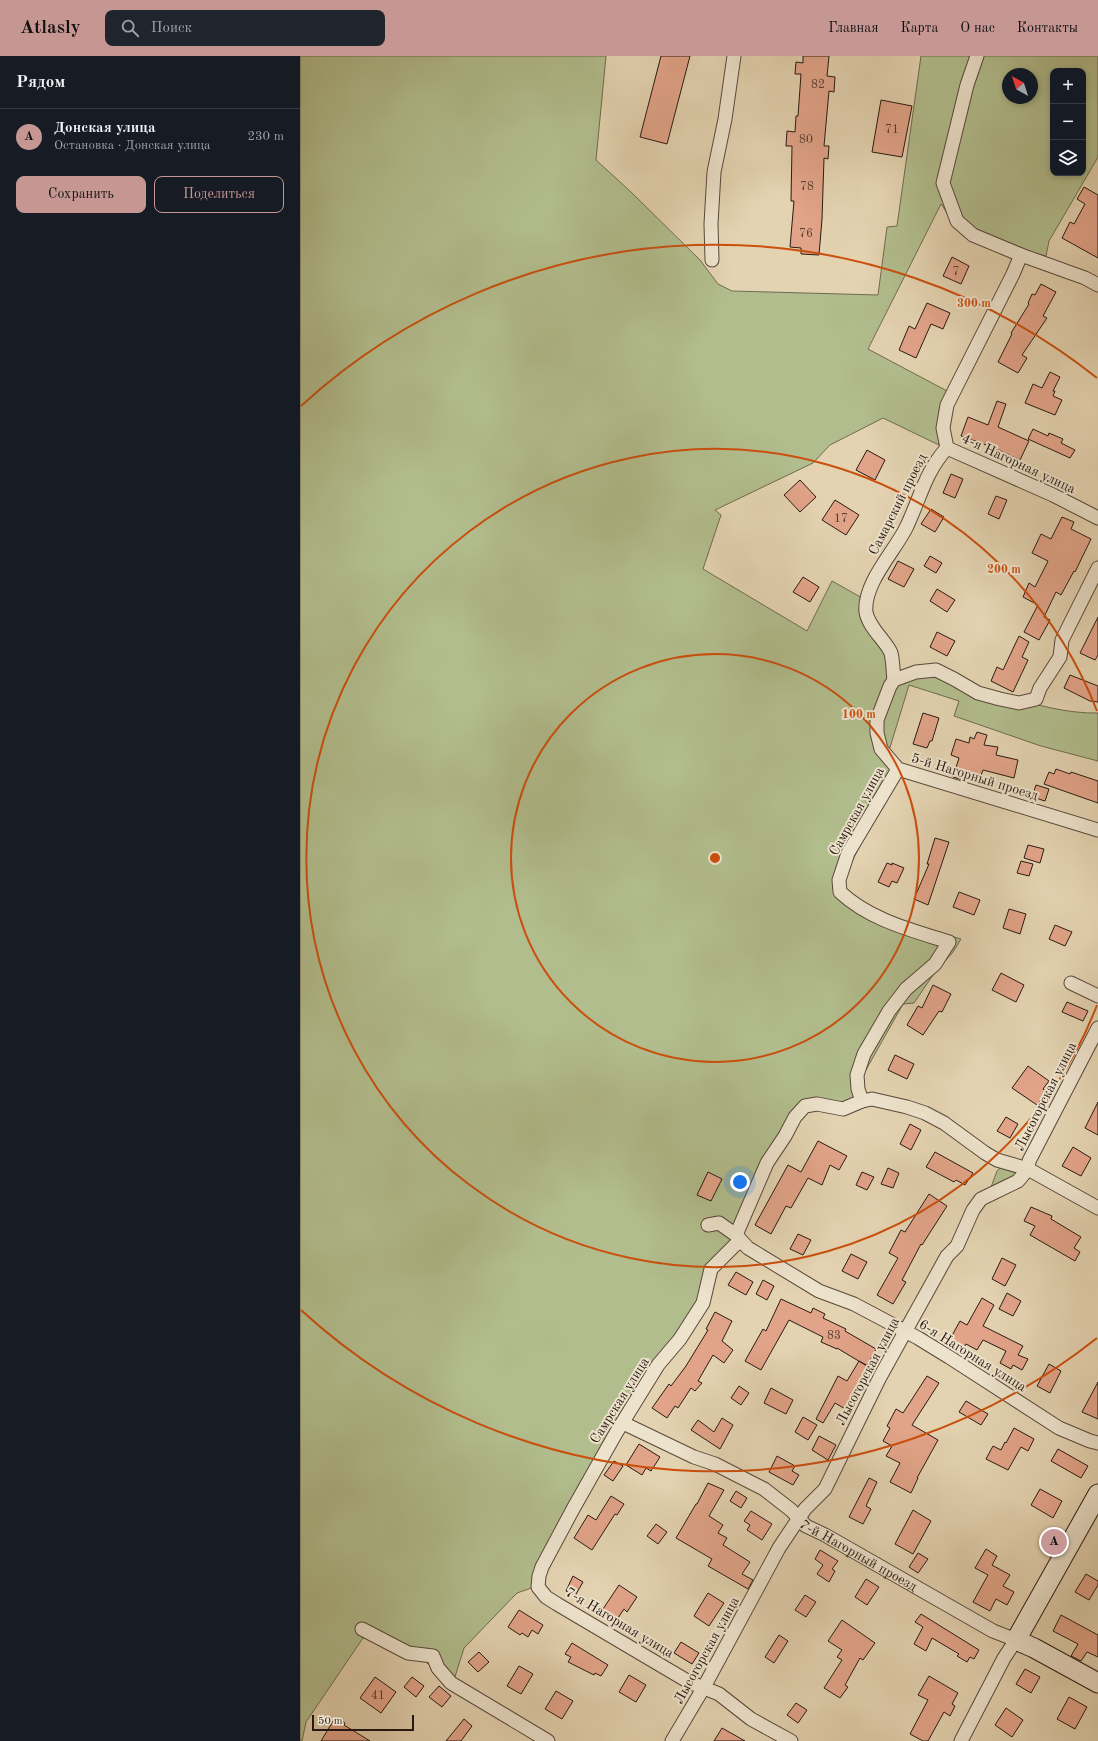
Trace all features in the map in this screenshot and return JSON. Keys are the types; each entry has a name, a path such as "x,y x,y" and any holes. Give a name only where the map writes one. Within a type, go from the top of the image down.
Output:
{"street":[{"path":"712,260 711,224 714,172 725,119 734,56"},
{"path":"977,56 967,85 943,183 957,221 973,235 1098,285"},
{"name":"Самарский проезд","path":"894,680 890,652 878,635 866,613 866,600 871,586 906,528 927,476 938,458 948,448 943,428 947,405 1013,274 1021,255"},
{"name":"4-я Нагорная улица","path":"948,448 1053,495 1098,518"},
{"path":"894,680 916,672 936,670 978,693 1019,703 1036,699 1040,688 1060,657 1062,640 1098,568"},
{"name":"5-й Нагорный проезд","path":"894,680 890,686 877,720 877,733 881,749 898,769 1098,830"},
{"name":"Самрская улица","path":"538,1587 540,1572 572,1509 658,1365 680,1339 703,1303 711,1269 734,1246 739,1238 767,1163 785,1136 795,1117 805,1106 817,1104 843,1109 862,1101 858,1089 857,1075 864,1054 888,1011 906,989 935,964 949,942 881,920 852,903 840,892 839,880 848,853 898,769"},
{"path":"1071,983 1098,996"},
{"name":"Лысогорская улица","path":"672,1741 704,1687 779,1548 805,1508 825,1489 880,1377 947,1256 957,1246 973,1210 981,1199 1018,1181 1028,1169 1029,1161 1098,1028"},
{"path":"862,1101 872,1099 907,1107 925,1113 944,1123 997,1160 1028,1169 1098,1208"},
{"name":"6-я Нагорная улица","path":"708,1225 719,1223 739,1238 748,1248 820,1292 854,1304 906,1332 950,1357 1059,1428 1098,1443"},
{"name":"7-й Нагорный проезд","path":"623,1424 694,1457 715,1464 764,1489 791,1510 806,1526 825,1535 993,1631 1034,1648 1098,1683"},
{"path":"961,1741 1004,1658 1016,1640 1098,1494"},
{"name":"7-я Нагорная улица","path":"538,1587 546,1597 557,1604 689,1682 719,1694 751,1719 791,1741"},
{"path":"362,1629 408,1653 433,1656 438,1668 451,1683 548,1741"}],"green space":[{"path":"300,56 606,56 596,160 630,191 700,260 718,284 732,291 878,295 887,227 897,226 921,56 1098,56 1098,157 1049,241 1046,256 1010,247 1003,255 970,238 954,223 941,204 868,349 947,391 942,407 939,445 883,418 830,445 813,463 715,510 721,515 703,569 807,631 832,581 864,599 887,656 890,672 874,720 891,772 890,784 843,880 844,889 883,916 961,939 953,952 933,975 914,1003 903,1004 862,1077 865,1090 855,1100 842,1105 804,1104 734,1243 534,1587 517,1593 464,1648 454,1680 436,1671 425,1661 369,1638 363,1638 306,1722 302,1741 300,1741"},
{"path":"916,675 962,683 1052,708 1075,712 1098,713 1098,761 1041,746 954,716 959,701 909,685 888,754 881,738 881,730 889,696 892,688"},
{"path":"1001,1167 1016,1171 1018,1174 990,1190 997,1171"}],"building":[{"path":"661,56 690,56 667,144 640,137"},
{"path":"803,56 829,56 827,76 835,77 834,92 829,91 824,146 829,146 828,159 824,158 819,255 801,254 801,248 790,247 794,201 791,201 792,146 786,146 787,131 795,132 796,116 798,116 801,74 795,74 796,62 803,63"},
{"path":"881,100 912,106 902,157 872,152"},
{"path":"1084,187 1098,195 1098,258 1062,238 1070,222 1074,224 1085,204 1077,199"},
{"path":"952,257 969,266 961,284 943,276"},
{"path":"1041,284 1056,292 1043,316 1047,318 1022,355 1027,358 1018,373 998,362 1012,334 1011,333 1029,304 1028,303 1032,294 1035,295"},
{"path":"927,303 950,313 943,329 931,324 916,358 899,350 909,326 915,329"},
{"path":"1050,372 1060,377 1053,391 1055,391 1053,396 1062,400 1055,415 1025,403 1033,384 1042,388"},
{"path":"997,401 1006,404 998,427 1029,441 1020,460 992,447 961,436 968,417 988,425"},
{"path":"1033,429 1048,436 1049,433 1063,439 1061,443 1075,450 1070,458 1028,439"},
{"path":"867,450 885,460 875,480 856,470"},
{"path":"951,474 963,479 955,498 943,493"},
{"path":"800,480 816,497 800,512 784,495"},
{"path":"996,496 1007,500 999,519 988,514"},
{"path":"835,500 859,515 846,535 822,520"},
{"path":"931,509 944,517 935,532 921,524"},
{"path":"1062,517 1074,522 1071,529 1091,539 1075,572 1074,571 1061,595 1056,592 1044,617 1050,620 1039,640 1024,632 1038,605 1023,597 1029,583 1035,587 1048,561 1032,553 1041,534 1051,539"},
{"path":"930,556 942,563 936,573 924,566"},
{"path":"898,561 914,569 904,587 888,579"},
{"path":"803,577 819,587 810,602 793,592"},
{"path":"937,589 955,600 947,612 930,601"},
{"path":"1098,617 1098,655 1095,660 1080,653"},
{"path":"937,632 955,641 947,656 930,647"},
{"path":"1019,636 1029,642 1022,657 1028,660 1013,692 991,681 997,667 1003,670"},
{"path":"1070,675 1098,686 1098,702 1090,701 1064,688"},
{"path":"923,713 939,718 932,741 930,741 927,748 913,744"},
{"path":"977,732 987,735 984,745 998,747 996,755 1018,760 1014,778 983,770 979,781 968,778 966,781 953,777 959,758 951,755 956,739 969,743 970,737 974,739"},
{"path":"1056,769 1070,774 1071,772 1098,781 1098,803 1044,784 1049,772 1054,774"},
{"path":"1036,785 1049,789 1045,801 1032,797"},
{"path":"935,838 949,842 928,905 914,899 929,864 927,864"},
{"path":"1028,845 1044,849 1040,863 1024,858"},
{"path":"1021,861 1033,864 1029,876 1017,873"},
{"path":"887,863 892,865 892,863 904,868 897,883 892,881 889,887 878,882"},
{"path":"959,892 980,900 974,915 953,907"},
{"path":"1009,909 1026,914 1020,934 1003,928"},
{"path":"1055,925 1072,932 1065,946 1049,939"},
{"path":"1001,973 1024,985 1016,1002 992,990"},
{"path":"933,985 951,994 942,1012 939,1011 923,1035 907,1025 918,1006 922,1008"},
{"path":"1067,1002 1088,1011 1083,1021 1062,1012"},
{"path":"895,1055 914,1064 907,1079 888,1070"},
{"path":"1028,1066 1049,1081 1043,1089 1047,1092 1037,1105 1012,1088"},
{"path":"1098,1102 1098,1135 1085,1128"},
{"path":"1006,1117 1018,1124 1010,1138 997,1131"},
{"path":"910,1124 921,1130 911,1150 900,1144"},
{"path":"818,1141 847,1156 839,1170 830,1165 822,1185 808,1178 791,1208 786,1206 771,1234 755,1225 788,1165 801,1172"},
{"path":"1073,1147 1091,1158 1081,1176 1062,1166"},
{"path":"935,1152 973,1173 965,1185 956,1180 954,1182 926,1167"},
{"path":"888,1168 899,1173 893,1188 881,1184"},
{"path":"708,1172 722,1179 711,1201 697,1195"},
{"path":"862,1172 874,1177 867,1190 856,1185"},
{"path":"929,1194 947,1206 922,1245 921,1244 902,1280 906,1282 893,1304 877,1295 898,1258 889,1253 901,1230 905,1232"},
{"path":"1031,1207 1052,1216 1051,1219 1081,1237 1074,1248 1080,1252 1075,1261 1030,1235 1035,1226 1024,1221"},
{"path":"798,1234 811,1240 803,1255 790,1249"},
{"path":"851,1254 867,1262 858,1279 842,1271"},
{"path":"1002,1258 1016,1265 1005,1286 992,1279"},
{"path":"736,1272 753,1282 746,1295 728,1285"},
{"path":"763,1280 774,1286 767,1300 756,1294"},
{"path":"1007,1293 1021,1301 1013,1316 999,1309"},
{"path":"982,1298 994,1305 983,1326 1023,1346 1018,1355 1028,1359 1022,1370 1013,1365 1011,1369 1000,1363 1006,1351 983,1340 977,1350 966,1344 963,1349 949,1341 960,1321 967,1325"},
{"path":"781,1299 811,1313 813,1308 825,1314 823,1318 846,1329 845,1331 876,1349 867,1366 837,1348 821,1342 823,1337 789,1320 761,1370 745,1361 763,1329 766,1331"},
{"path":"715,1312 732,1321 722,1341 733,1350 724,1363 713,1355 698,1381 702,1383 695,1391 691,1388 678,1408 675,1406 667,1418 652,1408 669,1384 671,1386 686,1366 708,1330 706,1329"},
{"path":"859,1361 870,1367 847,1410 835,1403 823,1423 816,1419 838,1376 847,1381"},
{"path":"1049,1364 1061,1371 1050,1393 1037,1386"},
{"path":"927,1376 939,1383 912,1425 938,1440 917,1478 911,1493 890,1482 900,1463 886,1456 892,1446 883,1441 890,1428 887,1426 896,1409 903,1413"},
{"path":"1098,1382 1098,1419 1082,1412"},
{"path":"739,1386 749,1393 741,1405 731,1398"},
{"path":"771,1388 793,1400 786,1414 764,1403"},
{"path":"966,1401 988,1414 981,1425 959,1412"},
{"path":"803,1417 817,1425 808,1440 795,1432"},
{"path":"722,1418 733,1425 720,1449 691,1430 698,1420 714,1432"},
{"path":"1014,1428 1034,1439 1028,1451 1021,1447 1008,1470 986,1459 993,1446 1001,1450"},
{"path":"819,1436 836,1445 828,1460 812,1450"},
{"path":"639,1444 660,1457 651,1471 646,1468 642,1475 626,1465"},
{"path":"1058,1449 1088,1466 1081,1478 1051,1461"},
{"path":"777,1456 795,1466 792,1471 799,1475 793,1485 769,1472"},
{"path":"614,1461 623,1466 613,1481 604,1475"},
{"path":"869,1478 877,1482 866,1506 871,1509 863,1524 849,1517"},
{"path":"708,1483 724,1490 709,1516 723,1525 718,1533 727,1538 723,1545 750,1562 742,1574 753,1580 748,1589 708,1566 712,1559 676,1538"},
{"path":"1040,1489 1062,1501 1053,1518 1031,1505"},
{"path":"736,1491 747,1498 741,1508 730,1501"},
{"path":"611,1496 624,1504 617,1515 615,1514 592,1550 574,1538 588,1515 596,1520"},
{"path":"913,1510 931,1521 913,1554 895,1544"},
{"path":"751,1511 772,1524 762,1540 747,1530 750,1525 744,1521"},
{"path":"656,1524 667,1532 658,1544 647,1536"},
{"path":"986,1549 997,1556 992,1565 1010,1575 1003,1586 1014,1592 1007,1605 996,1599 990,1611 973,1602 988,1575 975,1568"},
{"path":"820,1550 838,1561 832,1569 835,1571 829,1582 817,1574 823,1565 815,1559"},
{"path":"918,1553 928,1559 918,1573 909,1567"},
{"path":"1086,1574 1098,1581 1098,1585 1089,1600 1075,1592"},
{"path":"573,1576 583,1582 575,1596 566,1591"},
{"path":"866,1579 879,1587 867,1605 855,1597"},
{"path":"619,1585 637,1597 627,1612 624,1609 618,1618 603,1609"},
{"path":"708,1593 724,1603 709,1626 694,1616"},
{"path":"805,1595 816,1602 806,1617 795,1610"},
{"path":"519,1610 543,1625 538,1634 532,1630 528,1637 522,1633 520,1635 508,1627"},
{"path":"921,1614 979,1650 974,1659 970,1657 967,1662 957,1656 959,1654 932,1638 926,1651 914,1644 923,1627 915,1622"},
{"path":"1061,1615 1098,1635 1098,1657 1087,1652 1081,1661 1071,1656 1078,1644 1053,1631"},
{"path":"842,1620 875,1643 863,1660 860,1658 845,1685 848,1687 840,1698 824,1688 842,1660 837,1657 842,1650 828,1641"},
{"path":"779,1635 788,1641 774,1663 765,1657"},
{"path":"681,1642 699,1653 692,1664 674,1653"},
{"path":"572,1643 608,1665 601,1676 595,1673 594,1675 568,1662 571,1657 565,1654"},
{"path":"479,1652 489,1662 478,1672 468,1662"},
{"path":"519,1666 533,1674 521,1694 507,1686"},
{"path":"1025,1669 1040,1677 1031,1693 1016,1684"},
{"path":"629,1675 646,1685 636,1702 619,1692"},
{"path":"929,1676 958,1693 952,1704 955,1706 950,1716 944,1712 928,1741 923,1741 910,1734 928,1700 918,1695"},
{"path":"375,1677 396,1692 381,1713 360,1698"},
{"path":"412,1677 424,1686 416,1697 404,1687"},
{"path":"439,1686 451,1696 442,1707 429,1697"},
{"path":"556,1691 573,1701 562,1719 545,1709"},
{"path":"1069,1697 1087,1707 1075,1729 1057,1719"},
{"path":"796,1703 807,1710 798,1723 787,1715"},
{"path":"1006,1708 1023,1720 1012,1737 995,1725"},
{"path":"335,1718 345,1723 344,1725 370,1741 321,1741"},
{"path":"464,1719 472,1726 461,1741 446,1741"},
{"path":"722,1728 745,1741 714,1741"}],"place":[{"name":"Донская улица","path":"1054,1542"}]}
